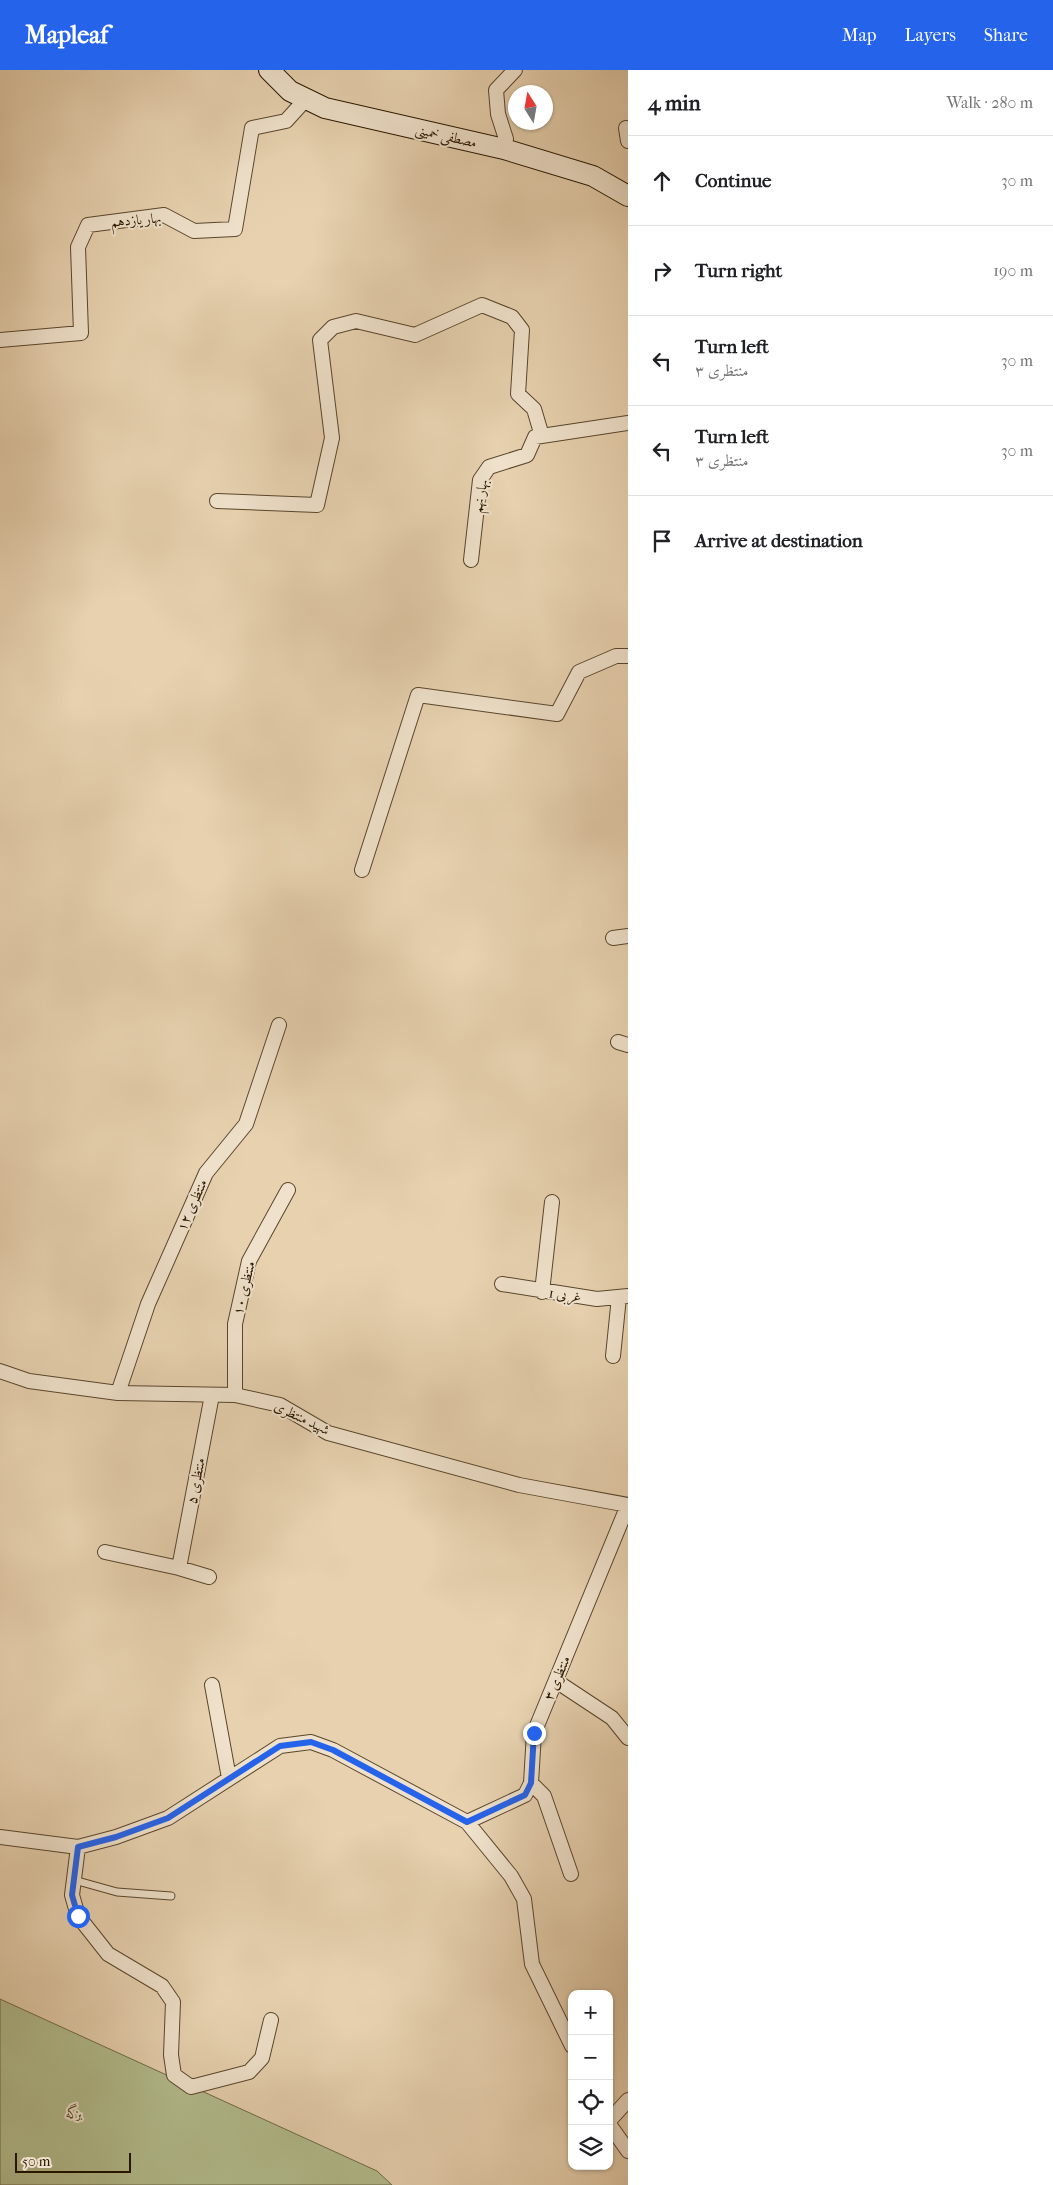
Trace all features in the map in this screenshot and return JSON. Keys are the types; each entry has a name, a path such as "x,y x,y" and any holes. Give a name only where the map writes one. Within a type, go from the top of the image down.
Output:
{"street":[{"name":"مصطفی خمینی","path":"269,70 290,91 325,108 504,149 594,176 627,191"},
{"path":"504,149 506,139 498,114 496,90 515,70"},
{"name":"بهار یازدهم","path":"0,340 81,333 78,247 88,225 164,215 194,231 235,229 252,128 286,121 306,99"},
{"path":"217,501 317,505 332,438 320,340 333,327 356,321 415,334 482,306 512,317 522,330 518,394 534,409 542,436 628,422"},
{"name":"بهار نهم","path":"471,560 480,480 489,467 528,455 535,437 542,436"},
{"path":"362,870 418,695 557,714 579,672 616,656 628,656"},
{"path":"613,938 628,936"},
{"name":"منتظری ۱۲","path":"118,1393 148,1304 206,1173 246,1124 279,1025"},
{"name":"منتظری ۱۰","path":"235,1395 235,1324 249,1261 288,1190"},
{"path":"542,1292 552,1202"},
{"name":"غربی 1","path":"502,1284 596,1300 624,1297"},
{"path":"613,1356 624,1297"},
{"name":"شهید منتظری","path":"0,1371 29,1381 118,1393 235,1395 280,1404 328,1433 519,1485 628,1505"},
{"name":"منتظری ۵","path":"179,1568 212,1394"},
{"name":"منتظری ۳","path":"531,1783 534,1733 628,1505"},
{"path":"105,1552 179,1568 210,1577"},
{"path":"556,1682 612,1718 628,1738"},
{"path":"212,1684 229,1778"},
{"path":"0,1837 78,1847 116,1837 168,1818 280,1746 311,1742 333,1750 467,1822 511,1876 524,1899 532,1964 568,2038"},
{"path":"467,1822 525,1795 531,1783 544,1796 571,1874"},
{"path":"78,1847 72,1895 78,1916 108,1954 162,1986 173,2002 171,2055 174,2075 191,2087 249,2072 262,2058 272,2020"},
{"path":"613,2118 628,2100"},
{"path":"610,2125 628,2151"}],"lane":[{"path":"74,1880 117,1892 171,1896"}],"green space":[{"name":"بزگه","path":"0,1999 377,2171 392,2185 0,2185"}],"route":[{"path":"78,1916 72,1895 78,1847 116,1837 168,1818 280,1746 311,1742 333,1750 467,1822 525,1795 531,1783 534,1733"}]}
